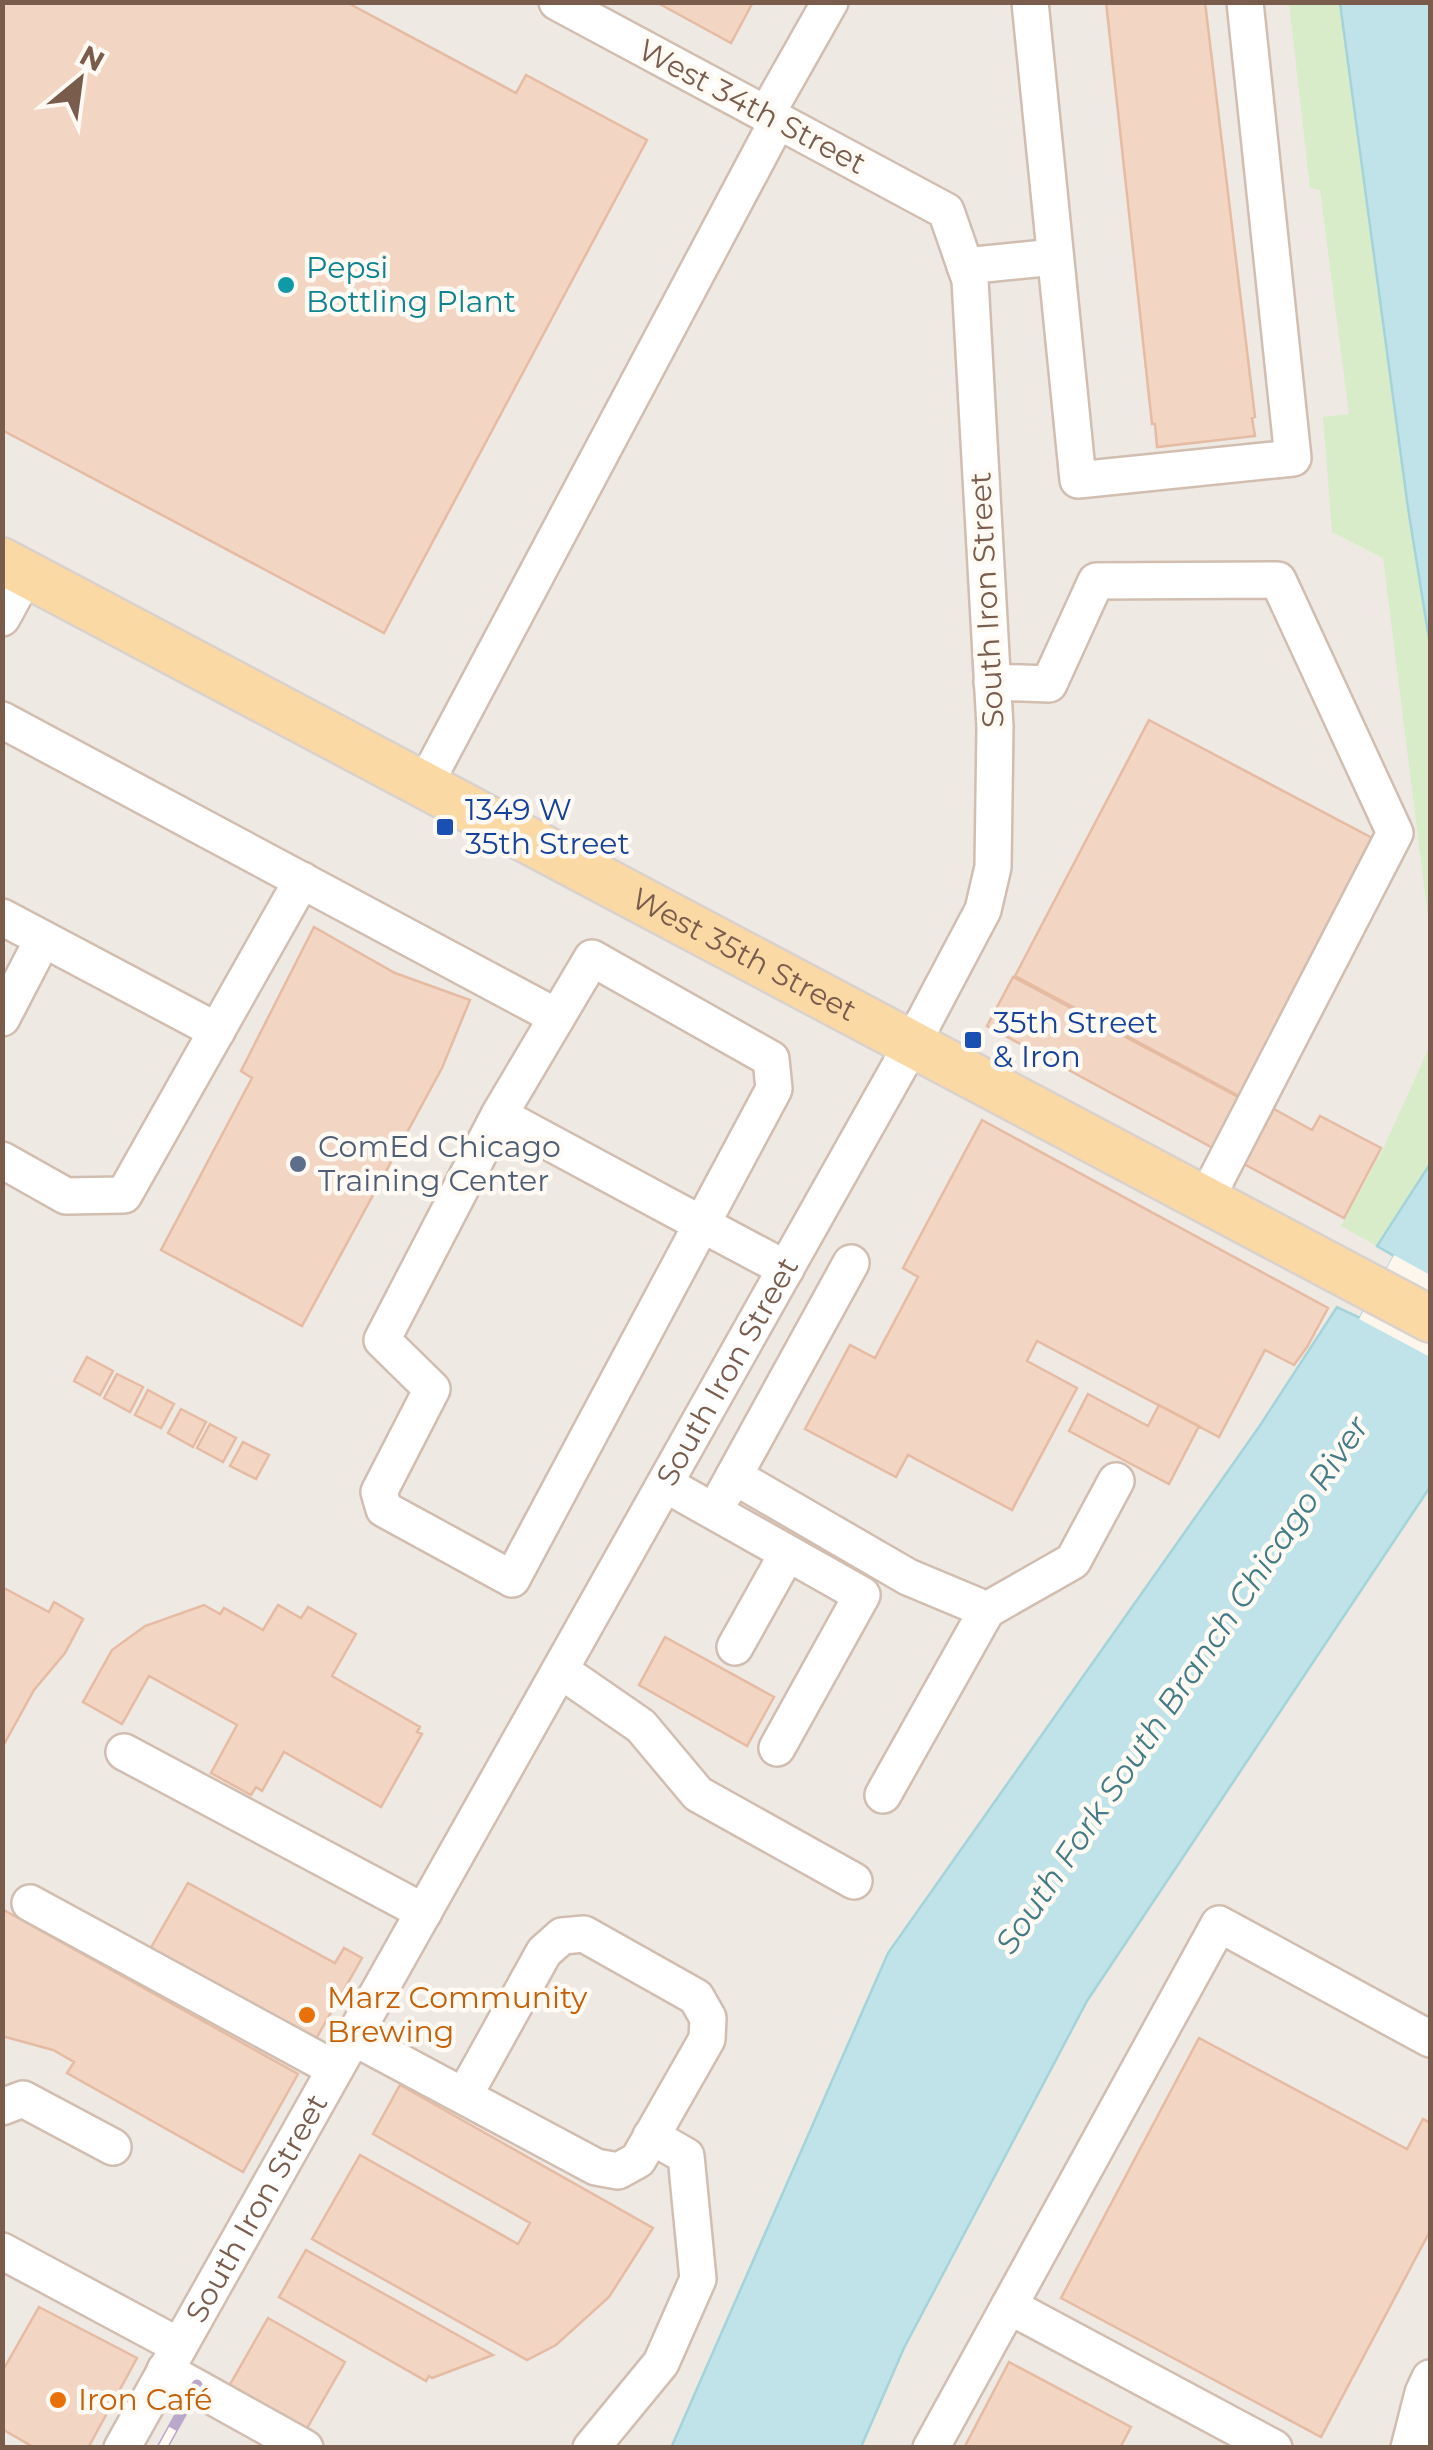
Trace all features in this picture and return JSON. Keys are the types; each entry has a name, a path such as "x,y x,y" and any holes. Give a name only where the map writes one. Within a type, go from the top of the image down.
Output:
{"main road":[{"name":"West 35th Street","path":"14,568 1430,1319"}],"street":[{"name":"West 34th Street","path":"558,2 946,211"},
{"path":"424,786 830,2"},
{"path":"1030,2 1078,480 1293,458 1245,2"},
{"name":"South Iron Street","path":"122,2448 912,1046 983,910 993,867 992,682 970,280 946,211"},
{"path":"964,266 1054,257"},
{"path":"2,618 14,568"},
{"path":"992,682 1049,684 1096,581 1278,580 1395,832 1204,1202"},
{"path":"2,720 557,1017"},
{"path":"2,1160 66,1196 124,1195 302,880"},
{"path":"2,918 217,1030"},
{"path":"2,1018 43,939"},
{"path":"592,958 771,1059 774,1088 512,1579 384,1509 379,1492 432,1389 382,1340 499,1115 557,1017 592,958"},
{"path":"499,1115 786,1269"},
{"path":"714,1512 851,1262"},
{"path":"734,1476 908,1578 987,1610"},
{"path":"883,1795 987,1610 1073,1561 1116,1482"},
{"path":"665,1484 862,1596 777,1748"},
{"path":"736,1647 787,1554"},
{"path":"560,1670 640,1726 698,1794 854,1881"},
{"path":"124,1752 424,1912"},
{"path":"30,1903 335,2069"},
{"path":"931,2448 1220,1924 1430,2039"},
{"path":"353,2037 596,2168 618,2171 638,2160 707,2039 708,2018 696,1997 584,1934 562,1936 544,1952 464,2096"},
{"path":"2,2106 24,2100 114,2148"},
{"path":"591,2448 661,2364 698,2279 686,2156 651,2136"},
{"path":"2,2251 172,2358 304,2448"},
{"path":"1009,2306 1274,2448"},
{"path":"1412,2448 1422,2393 1430,2378"},
{"path":"1412,2448 1430,2427"}],"shaded area":[{"path":"3,3 1340,3 1430,645 1430,1164 1377,1245 1394,1255 1359,1319 1337,1308 1259,1427 888,1953 671,2447 3,2448"},
{"path":"1430,1487 1430,2447 861,2448 904,2348 1087,2001"}],"green space":[{"path":"1289,3 1340,3 1430,645 1430,933 1383,558 1332,532 1323,417 1349,414 1320,190 1310,188"},
{"path":"1430,975 1430,1164 1377,1246 1341,1226 1384,1147 1428,1050"}],"water":[{"path":"1340,3 1430,3 1430,645 1408,508"},
{"name":"South Fork South Branch Chicago River","path":"1430,1164 1430,1487 1087,2001 904,2348 861,2447 671,2448 888,1953 1259,1427 1337,1307 1360,1318 1394,1256 1377,1246"}],"pier":[{"path":"1394,1255 1430,1275 1430,1357 1359,1319"}],"building":[{"name":"Pepsi Bottling Plant","path":"2,2 346,2 516,93 526,75 647,140 384,633 2,430"},
{"path":"656,2 753,2 731,43"},
{"path":"1106,2 1205,2 1255,436 1157,447"},
{"path":"1149,720 1376,840 1241,1097 1015,976"},
{"name":"ComEd Chicago Training Center","path":"314,927 395,973 470,1000 442,1068 302,1326 161,1250 252,1078 241,1071"},
{"path":"1013,977 1240,1098 1213,1148 987,1026"},
{"path":"1274,1109 1312,1130 1320,1116 1381,1148 1344,1218 1244,1164"},
{"path":"982,1120 1328,1308 1294,1365 1265,1350 1219,1437 1037,1341 1027,1361 1077,1388 1012,1510 908,1455 896,1477 805,1429 850,1345 875,1358 918,1277 903,1268"},
{"path":"87,1357 113,1371 100,1395 74,1381"},
{"path":"117,1374 143,1387 130,1412 104,1398"},
{"path":"148,1390 174,1404 161,1428 135,1415"},
{"path":"1088,1394 1148,1426 1159,1405 1199,1426 1169,1484 1069,1431"},
{"path":"181,1409 206,1422 193,1447 168,1433"},
{"path":"210,1424 236,1438 223,1462 197,1448"},
{"path":"243,1442 269,1455 256,1479 230,1466"},
{"path":"2,1587 49,1612 54,1602 83,1619 65,1653 34,1690 2,1748"},
{"path":"204,1605 220,1614 224,1608 263,1630 278,1605 301,1618 308,1607 356,1634 332,1676 420,1727 417,1732 422,1734 381,1807 284,1752 262,1791 256,1787 251,1795 211,1773 237,1725 149,1676 122,1724 83,1702 112,1650 145,1626"},
{"path":"665,1637 774,1697 747,1746 639,1685"},
{"path":"188,1883 335,1963 344,1948 362,1958 313,2044 149,1951"},
{"path":"2,1909 298,2074 243,2172 67,2073 74,2062 53,2050 2,2036"},
{"path":"1199,2038 1407,2149 1423,2119 1430,2123 1430,2231 1321,2437 1061,2298"},
{"path":"400,2085 653,2228 609,2297 556,2345 527,2360 312,2239 360,2155 518,2244 530,2223 373,2134"},
{"path":"306,2250 493,2355 429,2376 426,2381 279,2297"},
{"name":"Iron Café","path":"39,2307 137,2358 88,2448 35,2448 2,2429 2,2372"},
{"path":"268,2318 345,2362 306,2430 224,2395"},
{"path":"1009,2362 1131,2427 1120,2448 964,2448"}],"railway":[{"path":"162,2448 197,2385"}],"place":[{"name":"Pepsi Bottling Plant","path":"286,285"},
{"name":"1349 W 35th Street","path":"445,827"},
{"name":"35th Street & Iron","path":"973,1040"},
{"name":"ComEd Chicago Training Center","path":"298,1164"},
{"name":"Marz Community Brewing","path":"307,2015"},
{"name":"Iron Café","path":"58,2400"}]}
